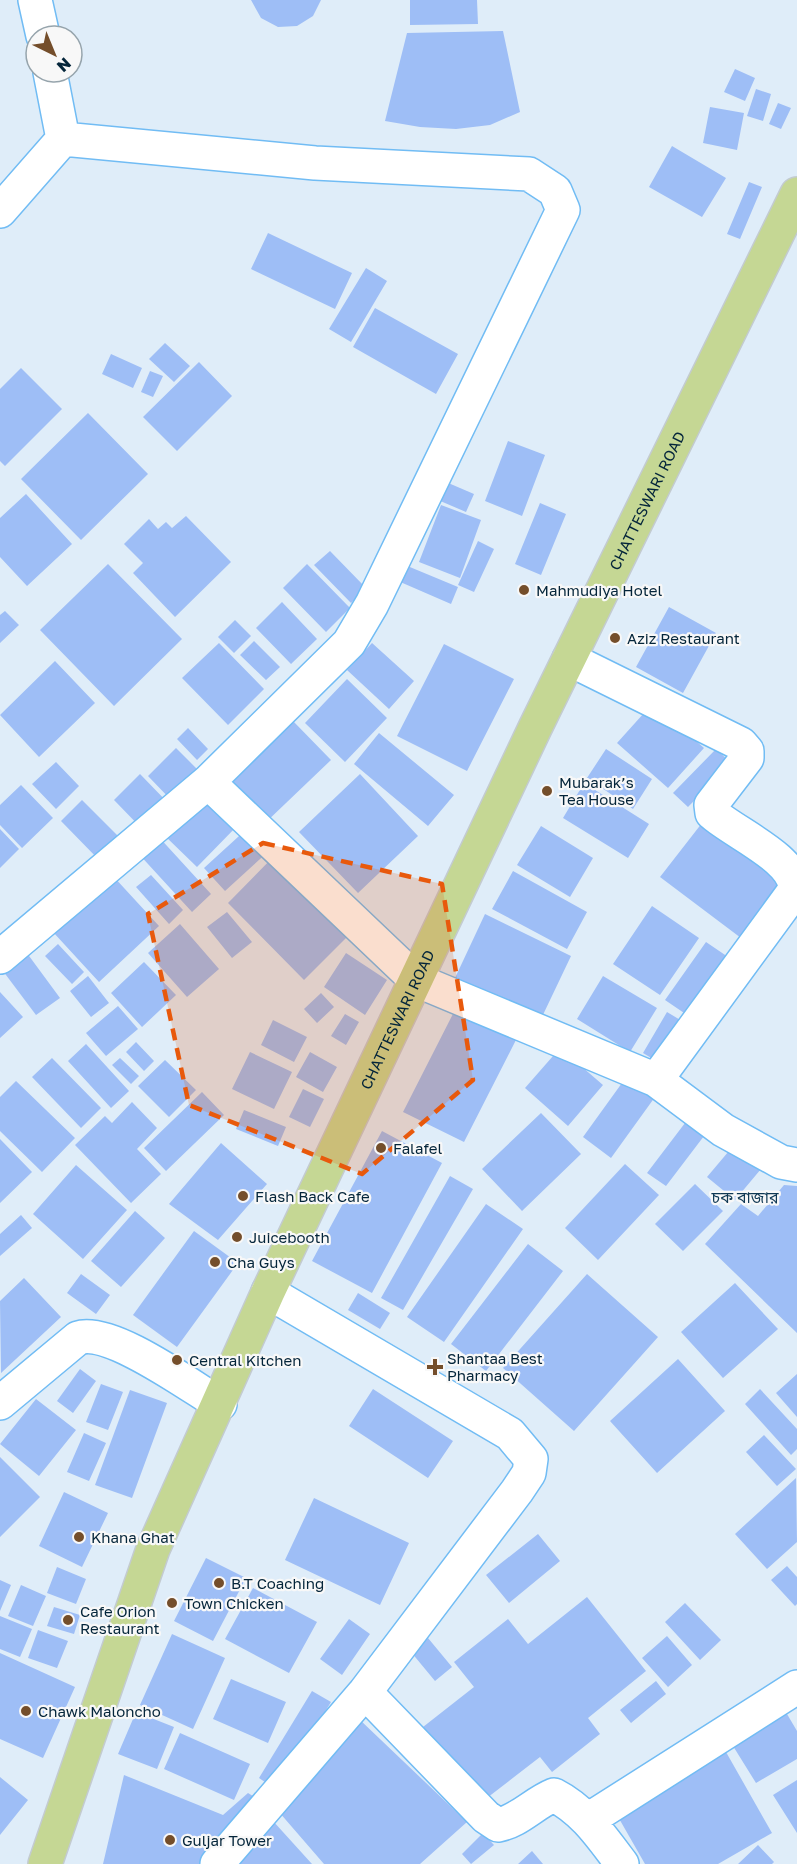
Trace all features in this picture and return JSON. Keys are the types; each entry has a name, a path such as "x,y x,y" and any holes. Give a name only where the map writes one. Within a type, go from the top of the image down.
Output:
{"main road":[{"name":"CHATTESWARI ROAD","path":"45,1864 153,1549 220,1404 268,1292 569,659 797,194"}],"street":[{"path":"35,0 40,24"},
{"path":"52,84 63,139"},
{"path":"0,211 63,139"},
{"path":"0,957 208,782 349,642 372,604 563,210 555,191 530,174 315,163 63,139"},
{"path":"569,659 741,744 747,751 747,758 714,799 710,809 726,826 785,863 796,881 795,890 656,1080"},
{"path":"208,782 416,980 656,1080 723,1130 781,1162 797,1165"},
{"path":"218,1864 365,1692 517,1491 529,1473 531,1459 510,1434 268,1292"},
{"path":"0,1403 78,1338 88,1335 118,1344 220,1404"},
{"path":"588,1820 797,1687"},
{"path":"365,1692 486,1817 498,1825 510,1823 538,1801 554,1796 569,1803 588,1820 622,1864"}],"highlighted area":[{"path":"263,843 442,884 473,1080 362,1174 189,1105 148,914"}],"building":[{"path":"251,0 321,0 313,16 297,26 278,27 261,18"},
{"path":"410,0 477,0 478,24 410,25"},
{"path":"503,31 520,112 490,125 456,129 420,127 385,121 407,33"},
{"path":"735,69 755,78 745,101 724,92"},
{"path":"756,89 771,94 763,121 747,116"},
{"path":"778,103 791,108 781,129 769,124"},
{"path":"710,107 744,113 737,150 703,143"},
{"path":"672,146 726,178 702,217 649,187"},
{"path":"749,182 762,187 740,239 727,234"},
{"path":"268,233 352,273 335,309 251,269"},
{"path":"366,268 387,281 351,342 329,329"},
{"path":"375,308 458,354 436,394 353,347"},
{"path":"165,343 190,366 174,382 149,359"},
{"path":"111,354 142,368 133,388 102,374"},
{"path":"199,362 232,396 177,451 143,417"},
{"path":"21,368 62,409 5,466 0,461 0,389"},
{"path":"150,371 163,376 153,397 141,392"},
{"path":"88,413 148,474 81,540 21,479"},
{"path":"508,441 545,455 522,516 485,501"},
{"path":"446,482 474,494 466,512 438,500"},
{"path":"26,494 72,544 27,586 0,557 0,518"},
{"path":"540,503 566,514 541,575 515,564"},
{"path":"441,505 481,520 460,578 419,562"},
{"path":"186,516 231,562 175,617 133,573 143,563 124,544 149,519 158,529 166,522 172,528"},
{"path":"478,541 494,549 474,592 458,585"},
{"path":"330,551 366,588 351,603 314,565"},
{"path":"108,564 182,639 114,706 40,630"},
{"path":"307,564 350,608 326,632 283,588"},
{"path":"405,565 458,587 451,604 398,581"},
{"path":"282,602 317,639 291,664 256,628"},
{"path":"669,607 716,633 683,693 636,667"},
{"path":"5,611 19,625 0,643 0,615"},
{"path":"235,620 251,636 234,653 218,637"},
{"path":"254,641 280,667 266,680 240,655"},
{"path":"219,643 264,689 228,725 182,678"},
{"path":"372,643 414,681 389,709 347,670"},
{"path":"444,644 514,679 467,771 397,736"},
{"path":"55,661 95,703 39,757 0,715"},
{"path":"347,679 387,718 345,762 305,723"},
{"path":"653,703 704,748 668,788 617,743"},
{"path":"293,721 331,760 263,825 225,786"},
{"path":"188,728 208,749 197,760 177,739"},
{"path":"379,733 454,795 428,826 354,764"},
{"path":"176,748 201,773 173,802 148,776"},
{"path":"606,749 652,779 633,809 587,778"},
{"path":"716,749 731,763 688,807 673,793"},
{"path":"56,762 79,786 56,809 32,784"},
{"path":"140,774 172,807 146,833 114,800"},
{"path":"360,774 418,836 358,893 299,832"},
{"path":"584,783 649,824 628,858 563,818"},
{"path":"21,785 53,818 22,848 0,825 0,805"},
{"path":"206,793 239,824 197,867 165,836"},
{"path":"82,800 123,841 101,862 61,821"},
{"path":"702,823 782,884 741,938 660,877"},
{"path":"250,826 271,849 225,891 204,868"},
{"path":"541,826 593,858 570,897 517,865"},
{"path":"0,829 19,849 0,868"},
{"path":"157,835 211,894 192,912 137,852"},
{"path":"277,853 353,931 304,980 228,903"},
{"path":"513,871 587,912 567,949 492,909"},
{"path":"151,875 183,910 169,924 136,887"},
{"path":"113,876 159,926 99,982 53,932"},
{"path":"652,906 699,938 660,995 613,964"},
{"path":"227,912 252,942 232,958 207,927"},
{"path":"485,914 571,956 541,1019 455,978"},
{"path":"180,924 219,969 187,997 148,953"},
{"path":"706,942 731,959 690,1017 665,1000"},
{"path":"58,944 84,972 72,984 45,956"},
{"path":"21,945 60,998 36,1015 0,967"},
{"path":"346,953 387,980 365,1015 324,987"},
{"path":"144,962 176,995 142,1027 111,993"},
{"path":"88,976 109,1003 91,1017 70,991"},
{"path":"603,976 657,1008 630,1052 577,1019"},
{"path":"0,992 23,1017 0,1038"},
{"path":"321,993 334,1007 317,1023 304,1009"},
{"path":"118,1006 138,1029 106,1056 86,1033"},
{"path":"457,1006 518,1036 464,1142 403,1112"},
{"path":"667,1012 687,1024 663,1065 643,1053"},
{"path":"345,1014 359,1022 346,1045 331,1036"},
{"path":"273,1020 307,1037 294,1062 261,1045"},
{"path":"136,1042 154,1061 144,1071 126,1052"},
{"path":"86,1044 129,1091 111,1108 68,1061"},
{"path":"560,1048 603,1085 568,1126 525,1088"},
{"path":"250,1052 292,1072 274,1109 232,1089"},
{"path":"310,1052 337,1067 323,1092 296,1077"},
{"path":"52,1058 101,1108 81,1128 32,1077"},
{"path":"120,1058 139,1076 131,1084 112,1065"},
{"path":"165,1060 196,1090 169,1117 138,1086"},
{"path":"627,1076 655,1097 611,1158 583,1137"},
{"path":"16,1081 75,1138 42,1172 0,1131 0,1097"},
{"path":"303,1089 324,1099 310,1127 289,1117"},
{"path":"202,1092 224,1115 166,1171 144,1148"},
{"path":"132,1102 157,1128 137,1149 161,1174 131,1203 75,1145 105,1116 112,1123"},
{"path":"244,1110 286,1127 278,1146 236,1129"},
{"path":"541,1113 581,1154 522,1211 482,1169"},
{"path":"685,1123 704,1136 666,1186 647,1173"},
{"path":"382,1131 442,1163 372,1293 312,1261"},
{"path":"0,1139 32,1172 0,1203"},
{"path":"221,1143 267,1184 218,1240 169,1204"},
{"path":"734,1145 761,1169 735,1200 707,1177"},
{"path":"625,1164 659,1195 598,1260 565,1228"},
{"path":"76,1165 127,1210 83,1259 33,1214"},
{"path":"450,1176 473,1189 403,1310 381,1298"},
{"path":"695,1184 723,1211 683,1251 655,1224"},
{"path":"784,1185 797,1186 797,1333 705,1244 741,1204 758,1216"},
{"path":"486,1204 523,1229 444,1342 407,1317"},
{"path":"135,1211 165,1238 121,1287 91,1261"},
{"path":"21,1215 32,1228 0,1256 0,1234"},
{"path":"194,1231 238,1263 177,1347 133,1315"},
{"path":"528,1244 563,1271 486,1371 451,1344"},
{"path":"81,1274 110,1295 96,1314 67,1293"},
{"path":"587,1274 658,1337 574,1431 503,1368"},
{"path":"24,1278 61,1317 1,1373 0,1301"},
{"path":"735,1283 778,1329 723,1378 681,1332"},
{"path":"358,1293 390,1313 380,1329 348,1310"},
{"path":"678,1359 725,1411 657,1473 610,1421"},
{"path":"80,1369 96,1381 73,1413 57,1401"},
{"path":"797,1374 797,1417 776,1393"},
{"path":"101,1384 123,1392 108,1430 86,1422"},
{"path":"373,1389 453,1441 428,1478 349,1426"},
{"path":"760,1389 797,1429 797,1449 791,1455 745,1404"},
{"path":"130,1390 167,1403 132,1498 95,1485"},
{"path":"36,1399 76,1430 39,1476 0,1444"},
{"path":"84,1433 106,1443 89,1481 67,1472"},
{"path":"764,1435 796,1469 777,1486 746,1452"},
{"path":"0,1457 40,1497 0,1537"},
{"path":"796,1478 797,1542 767,1569 735,1534"},
{"path":"64,1492 108,1513 82,1567 39,1546"},
{"path":"314,1498 409,1543 380,1605 285,1560"},
{"path":"538,1534 560,1561 509,1603 486,1575"},
{"path":"206,1558 246,1578 213,1641 174,1621"},
{"path":"787,1566 797,1577 797,1604 795,1606 771,1580"},
{"path":"57,1567 86,1579 76,1604 47,1593"},
{"path":"0,1580 11,1585 0,1611"},
{"path":"21,1585 46,1596 33,1626 8,1616"},
{"path":"253,1588 317,1622 289,1673 225,1639"},
{"path":"587,1597 646,1671 588,1718 600,1734 552,1772 540,1757 483,1801 423,1727 474,1687 454,1662 508,1619 528,1644"},
{"path":"685,1603 721,1640 700,1660 665,1622"},
{"path":"54,1607 80,1615 74,1634 47,1626"},
{"path":"0,1616 32,1629 20,1657 0,1649"},
{"path":"349,1619 370,1634 342,1675 320,1659"},
{"path":"38,1630 68,1641 57,1668 28,1658"},
{"path":"172,1634 225,1658 193,1729 140,1705"},
{"path":"667,1636 692,1665 668,1687 642,1658"},
{"path":"428,1638 452,1667 435,1681 411,1652"},
{"path":"0,1653 75,1687 43,1758 0,1739"},
{"path":"231,1679 286,1702 268,1743 213,1719"},
{"path":"656,1681 666,1694 631,1723 620,1710"},
{"path":"312,1691 331,1702 277,1790 259,1778"},
{"path":"136,1712 174,1727 157,1769 118,1754"},
{"path":"787,1714 797,1731 797,1759 756,1783 733,1746"},
{"path":"359,1719 467,1822 420,1864 324,1864 279,1812"},
{"path":"180,1733 250,1764 234,1800 164,1769"},
{"path":"726,1752 772,1833 718,1864 645,1864 617,1815"},
{"name":"Guljar Tower","path":"124,1775 223,1815 248,1793 264,1803 210,1864 103,1864"},
{"path":"0,1777 28,1800 0,1835"},
{"path":"797,1780 797,1833 773,1795"},
{"path":"273,1821 312,1864 237,1864"},
{"path":"483,1833 494,1845 471,1864 462,1854"},
{"path":"758,1845 774,1862 772,1864 738,1864"},
{"path":"532,1851 543,1864 518,1864"}],"place":[{"name":"Mahmudiya Hotel","path":"524,590"},
{"name":"Aziz Restaurant","path":"615,638"},
{"name":"Mubarak’s Tea House","path":"547,791"},
{"name":"Falafel","path":"381,1148"},
{"name":"Flash Back Cafe","path":"243,1196"},
{"name":"Juicebooth","path":"237,1237"},
{"name":"Cha Guys","path":"215,1262"},
{"name":"Central Kitchen","path":"177,1360"},
{"name":"Shantaa Best Pharmacy","path":"435,1367"},
{"name":"Khana Ghat","path":"79,1537"},
{"name":"B.T Coaching","path":"219,1583"},
{"name":"Town Chicken","path":"172,1603"},
{"name":"Cafe Orion Restaurant","path":"68,1620"},
{"name":"Chawk Maloncho","path":"26,1711"},
{"name":"Guljar Tower","path":"170,1840"}],"district":[{"name":"চক বাজার","path":"745,1197"}]}
